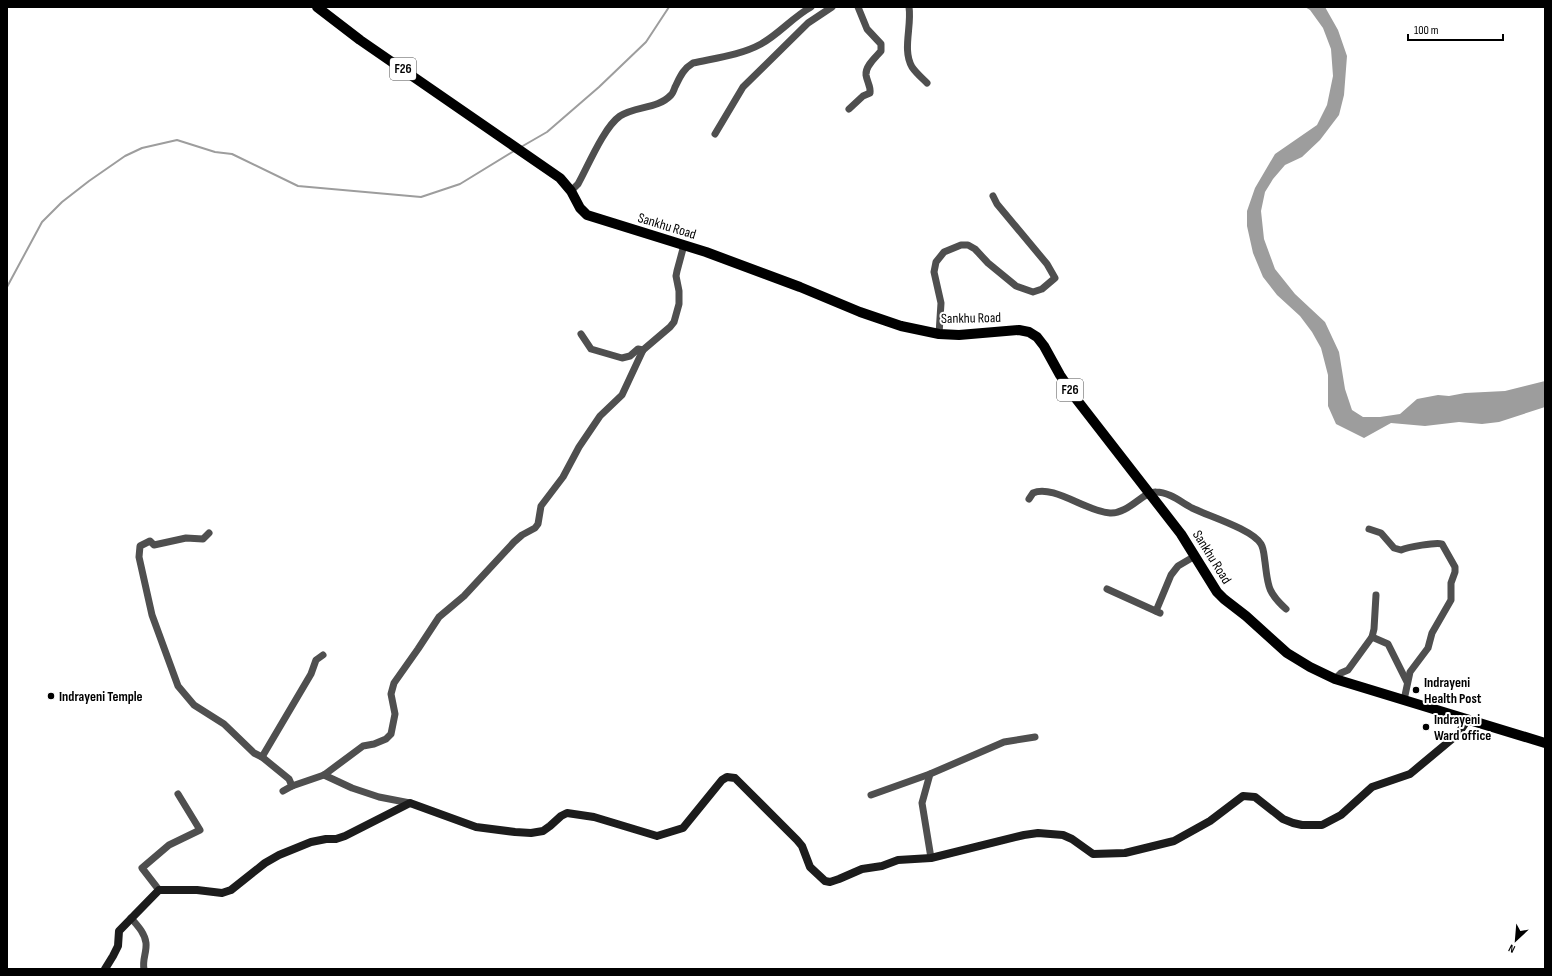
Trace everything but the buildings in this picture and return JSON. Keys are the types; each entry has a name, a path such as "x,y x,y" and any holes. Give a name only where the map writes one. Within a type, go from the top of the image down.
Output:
{"main road":[{"name":"Sankhu Road","path":"317,7 360,40 560,178 587,216 684,245 800,287 885,322 939,334 959,335 1019,330 1029,332 1037,337 1044,346 1060,375 1077,400 1181,534 1211,584 1224,599 1246,616 1287,653 1310,667 1335,679 1545,743"}],"street":[{"path":"571,192 578,184 608,129 620,117 639,108 658,104 672,95 680,76 686,67 693,62 744,51 762,44 794,18 811,7"},
{"path":"715,134 743,87 808,23 832,7"},
{"path":"849,109 863,96 870,93 871,87 866,72 867,68 882,48 882,44 867,29 858,7"},
{"path":"908,7 910,18 907,46 908,58 912,68 927,84"},
{"path":"939,334 941,303 934,272 936,262 944,252 960,245 968,245 975,249 988,263 1016,286 1033,292 1042,289 1055,278 1047,264 997,204 993,196"},
{"path":"283,791 292,786 324,775 363,746 374,744 386,739 391,734 395,714 391,694 394,683 439,617 464,596 514,542 522,535 535,528 538,524 541,506 563,477 579,447 600,416 622,395 643,350 670,327 677,316 679,292 676,276 684,245"},
{"path":"581,334 591,349 622,358 627,358 638,349 643,350"},
{"path":"1029,499 1033,493 1039,490 1048,491 1099,511 1111,513 1123,510 1155,492 1173,498 1222,520 1257,538 1263,548 1268,587 1273,597 1286,609"},
{"path":"1369,529 1381,533 1394,548 1401,550 1407,547 1437,543 1442,544 1455,567 1455,572 1451,583 1452,600 1435,627 1428,648 1410,672 1404,700"},
{"path":"209,533 203,539 186,538 154,545 150,541 140,546 139,557 152,616 178,686 194,705 224,724 254,753 262,757 290,779 292,786"},
{"path":"1107,589 1158,612 1174,570 1195,556"},
{"path":"1335,679 1340,673 1348,670 1372,638 1376,595"},
{"path":"1372,638 1388,644 1408,682"},
{"path":"262,757 311,674 316,660 323,655"},
{"path":"324,775 352,788 379,797 410,803 476,827 531,833 543,830 567,813 594,817 657,836 683,828 722,780 727,777 735,778 797,840 802,846 803,853 810,867 825,881 830,882 862,869 882,866 898,860 931,858 1024,835 1038,833 1063,835 1072,839 1093,854 1125,853 1174,841 1210,821 1243,796 1255,798 1283,819 1302,825 1322,825 1341,815 1372,787 1410,774 1458,734 1468,719"},
{"path":"871,795 930,774 1004,742 1035,737"},
{"path":"930,774 922,803 931,858"},
{"path":"159,890 142,868 169,845 200,830 178,794"},
{"path":"105,969 118,946 119,931 159,890 197,890 222,893 231,890 265,863 279,855 311,842 336,839 345,836 410,803"},
{"path":"131,918 142,931 147,944 143,963 144,969"}],"shaded area":[{"path":"1305,7 1325,7 1338,30 1347,56 1344,95 1339,115 1320,140 1302,157 1285,165 1273,179 1265,192 1261,211 1264,239 1275,269 1295,294 1325,322 1339,352 1345,389 1352,410 1363,417 1380,417 1400,414 1417,399 1438,395 1449,396 1465,393 1505,391 1545,381 1545,407 1499,422 1482,424 1459,422 1425,426 1391,423 1364,438 1336,424 1328,406 1328,375 1321,348 1312,332 1300,316 1277,295 1263,277 1253,253 1247,226 1247,211 1255,188 1275,154 1317,125 1327,105 1333,76 1331,49 1323,28 1310,10"}],"waterway":[{"path":"521,147 547,132 599,87 646,42 669,7"},
{"path":"7,287 42,222 62,202 89,181 125,156 142,148 177,140 215,152 232,154 298,186 421,197 460,184 514,151"}],"place":[{"name":"Indrayeni Health Post","path":"1416,690"},
{"name":"Indrayeni Temple","path":"51,696"},
{"name":"Indrayeni Ward office","path":"1426,727"}]}
